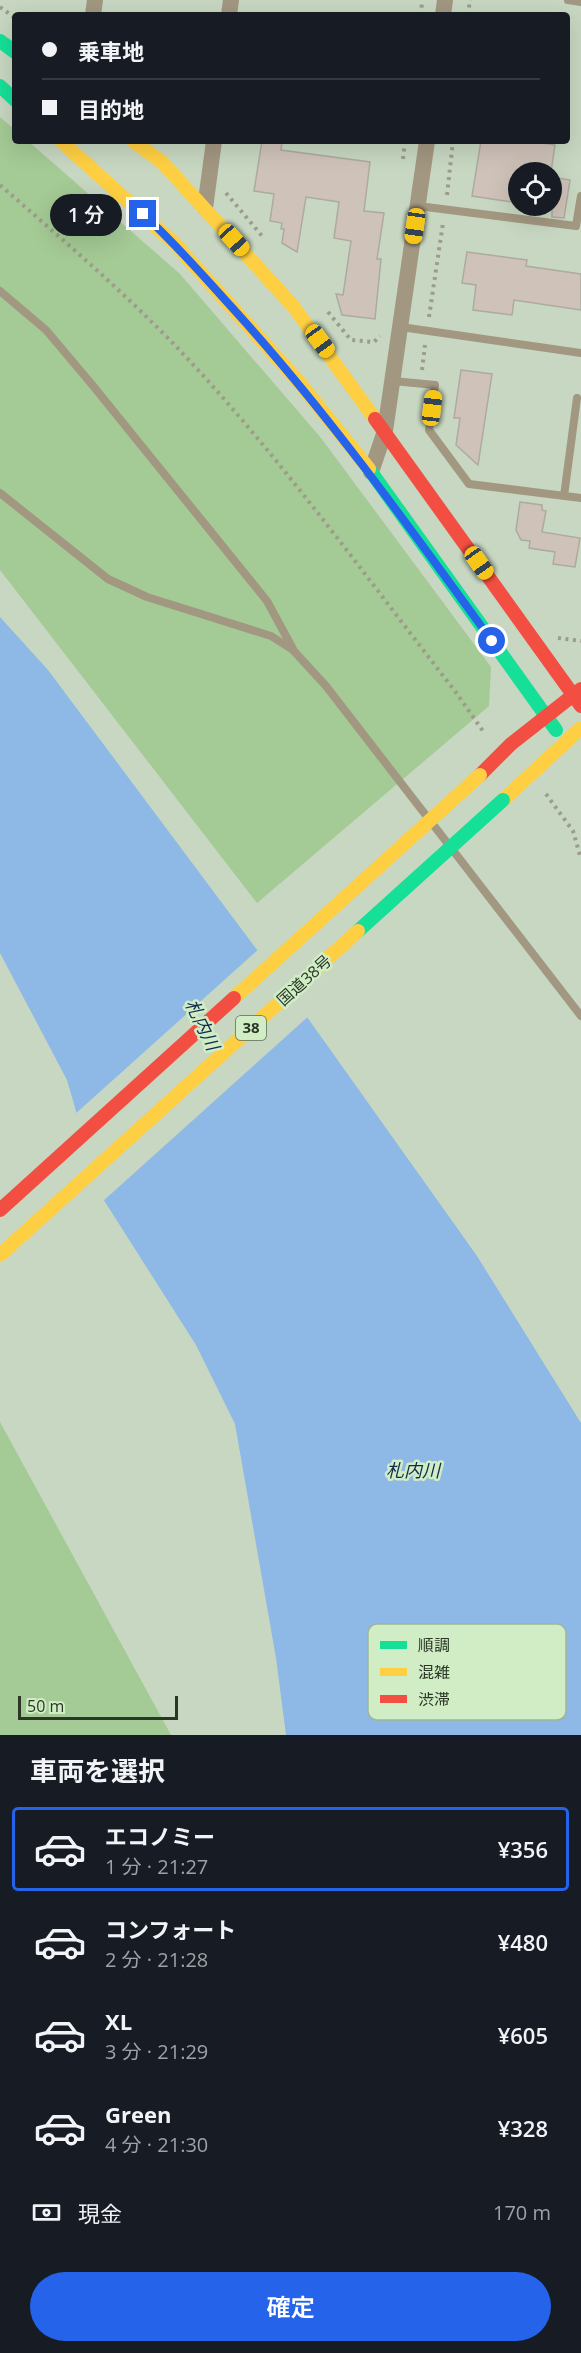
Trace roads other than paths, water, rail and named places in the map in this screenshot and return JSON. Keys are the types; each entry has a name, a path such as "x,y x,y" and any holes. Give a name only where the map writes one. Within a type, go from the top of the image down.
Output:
{"main road":[{"path":"0,86 12,97"},
{"path":"64,144 175,244 298,381 370,472 565,742"},
{"path":"137,144 162,162 293,306 578,697"},
{"name":"国道38号","path":"0,1209 545,716 578,697"},
{"name":"国道38号","path":"0,1255 581,728"}],"street":[{"path":"205,208 214,144"},
{"path":"370,472 385,431 426,144"}],"lane":[{"path":"568,0 581,2"},
{"path":"418,206 576,226 581,196"},
{"path":"0,291 46,330 267,601 293,650 326,686 581,1016"},
{"path":"400,327 581,353"},
{"path":"393,381 435,385 429,430 469,484 581,498"},
{"path":"564,496 577,398"},
{"path":"0,493 108,579 147,597 271,636 293,650"}],"water":[{"name":"札内川","path":"0,617 48,670 302,1010 477,1256 581,1423 581,1735 286,1735 276,1658 235,1424 196,1345 100,1194 67,1080 0,953"}]}
